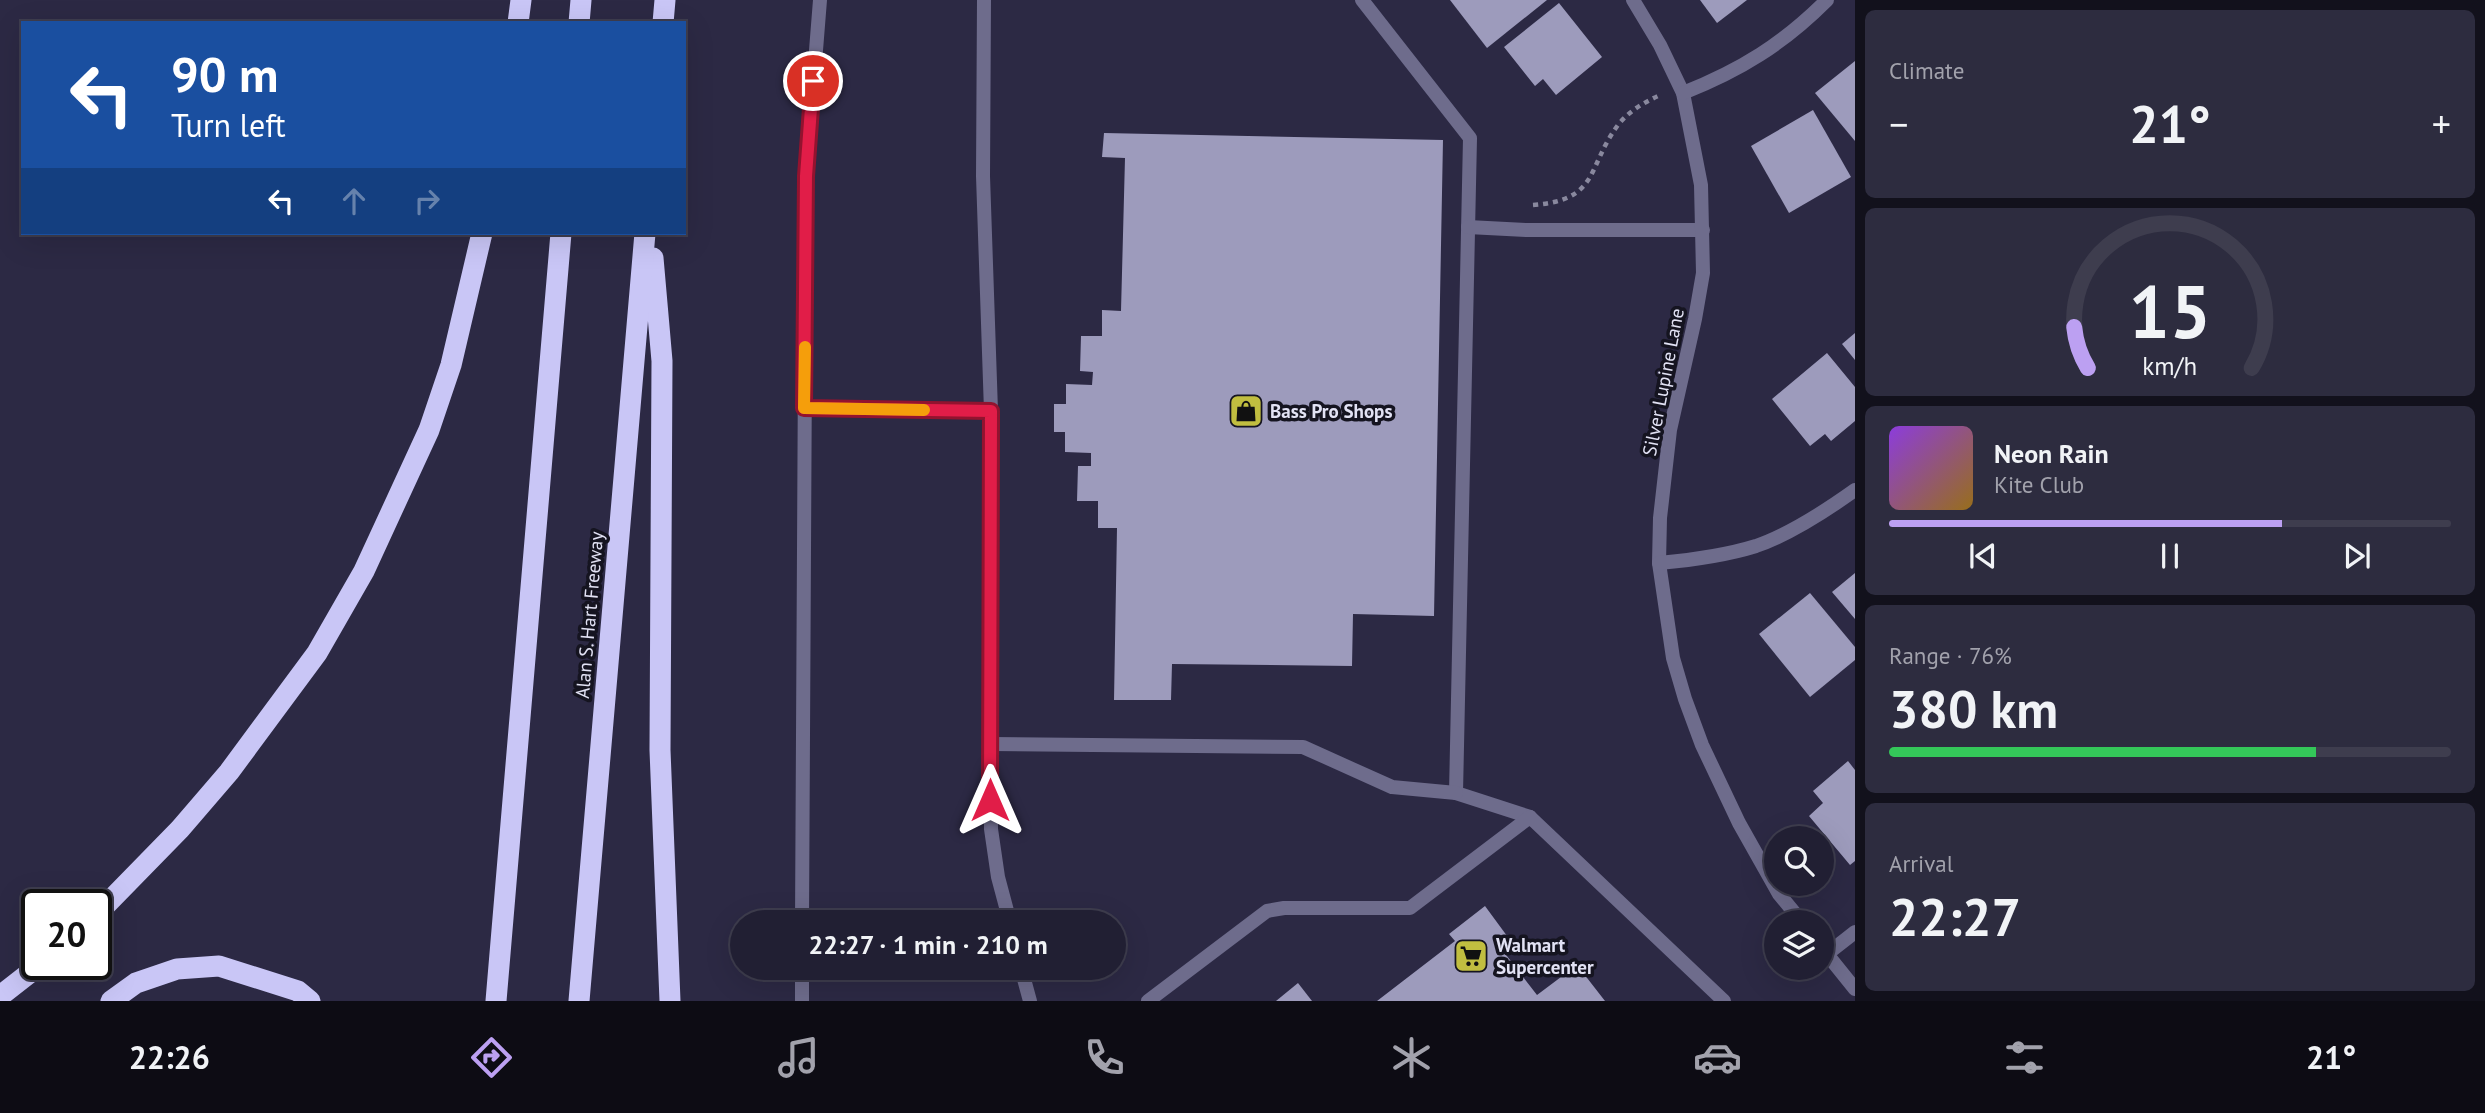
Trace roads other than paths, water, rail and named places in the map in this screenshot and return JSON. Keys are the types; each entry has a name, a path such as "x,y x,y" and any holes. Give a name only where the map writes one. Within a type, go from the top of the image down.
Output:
{"highway":[{"path":"518,21 522,0"},
{"path":"579,21 581,0"},
{"path":"663,21 665,0"},
{"path":"112,899 180,829 229,772 317,653 364,571 429,430 451,365 482,235"},
{"path":"496,1001 561,235"},
{"path":"648,235 662,360 660,750 670,1001"},
{"name":"Alan S. Hart Freeway","path":"579,1001 648,235"},
{"path":"111,1001 136,983 177,969 219,966 298,991 310,1001"},
{"path":"0,996 21,980"}],"street":[{"path":"802,910 806,176 820,0"},
{"path":"984,0 983,176 991,411 991,829 998,877 1007,910"},
{"path":"1362,0 1469,138 1455,793"},
{"name":"Silver Lupine Lane","path":"1633,0 1660,45 1681,89 1701,184 1703,272 1670,430 1660,518 1659,563 1673,657 1702,745 1751,845 1779,894 1792,910"},
{"path":"1681,89 1717,79 1772,48 1827,0"},
{"path":"1468,228 1703,230"},
{"path":"804,408 991,411"},
{"path":"1659,563 1703,559 1757,545 1823,513 1855,490"},
{"path":"990,744 1303,747 1392,788 1455,793 1530,817 1724,1001"},
{"path":"1148,1001 1267,911 1284,908 1410,908 1530,817"},
{"path":"1834,945 1855,932"},
{"path":"1834,963 1855,989"},
{"path":"802,980 803,1001"},
{"path":"1024,980 1030,1001"}],"place":[{"name":"Bass Pro Shops","path":"1246,411"},
{"name":"Walmart Supercenter","path":"1471,956"}]}
